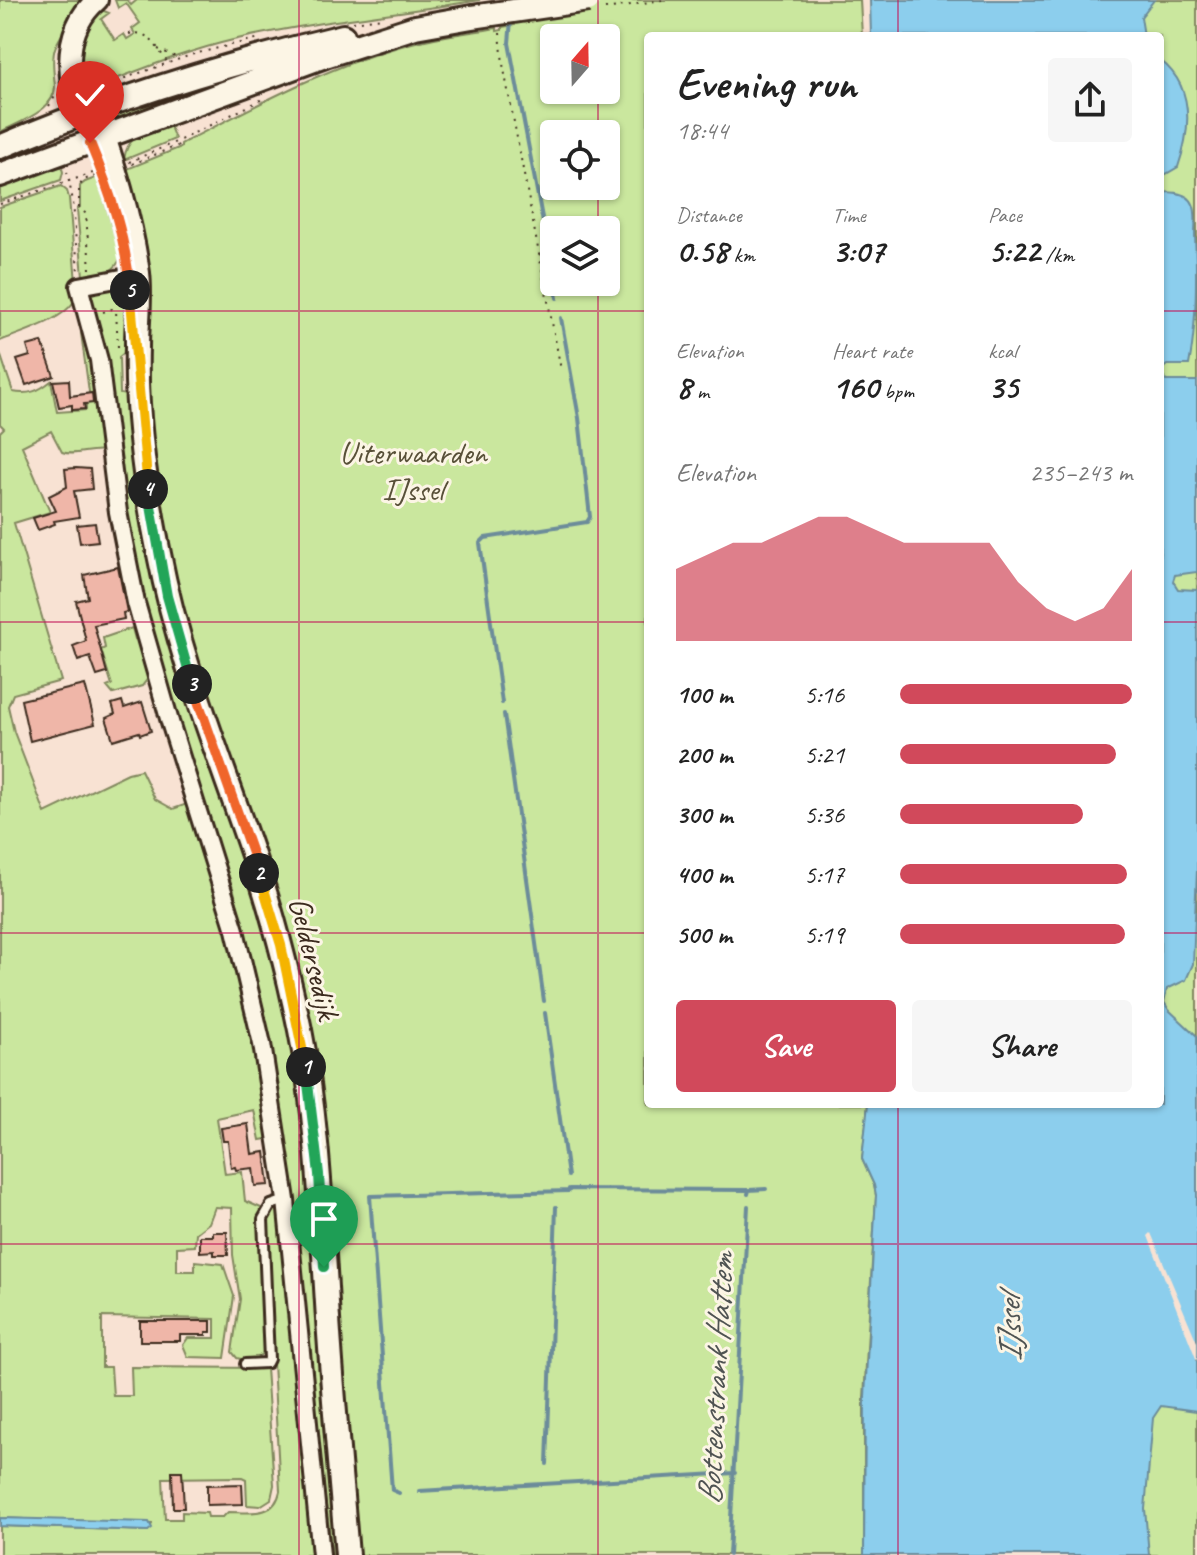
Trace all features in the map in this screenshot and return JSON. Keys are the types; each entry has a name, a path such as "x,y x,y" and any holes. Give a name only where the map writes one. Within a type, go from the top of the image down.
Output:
{"main road":[{"path":"0,175 325,56 415,27 588,0"},
{"path":"0,147 87,112 245,60 370,30 415,27"},
{"name":"Geldersedijk","path":"87,112 123,195 140,312 128,348 167,596 180,646 281,945 309,1083 319,1174 330,1360 347,1555"}],"street":[{"name":"Geldersedijk","path":"87,112 71,48 78,22 97,0"},
{"path":"134,276 79,286 99,360 118,512 136,603 235,930 262,1044 286,1200 321,1555"}],"lane":[{"path":"245,1364 262,1364 269,1359 263,1219 271,1205 286,1200"}],"path":[{"path":"499,24 503,64 561,370"},
{"path":"129,34 135,31 147,35 167,63"},
{"path":"157,48 179,59"},
{"path":"60,153 70,180 79,286"},
{"path":"0,204 70,180"},
{"path":"86,316 112,309 116,311 128,348"}],"green space":[{"path":"0,0 85,0 55,48 55,86 49,102 35,115 0,132"},
{"path":"115,0 127,0 131,5 137,0 480,0 233,40 181,55 95,87 85,76 80,61 81,38 86,26 99,9 109,13 101,19 115,40 124,34 127,39 135,34 132,29 140,23 126,3 118,8"},
{"name":"Uiterwaarden IJssel","path":"513,0 860,0 862,32 644,32 644,1108 868,1108 862,1159 876,1196 864,1398 864,1555 354,1555 320,1118 188,651 153,481 139,222 127,169 181,147 181,144 265,101 352,63 422,41 497,28 497,31 502,27 515,25"},
{"path":"1121,0 1197,0 1197,1555 1134,1555 1160,1108 1164,1108 1164,32 1125,32"},
{"path":"364,36 113,125 111,121 115,113 194,86"},
{"path":"173,123 171,129 175,139 124,160 135,138"},
{"path":"61,165 61,180 0,201 0,187"},
{"path":"98,177 121,256 111,270 83,276 77,209 80,207 80,186"},
{"path":"61,186 69,198 77,295 73,303 55,318 0,341 0,207"},
{"path":"114,285 125,297 124,353 119,357 120,394 126,395 137,483 284,995 305,1120 338,1555 332,1555 274,1074 258,991 234,891 189,766 141,610 88,295 94,288"},
{"path":"82,324 90,346 105,451 62,452 51,431 22,446 50,512 14,523 61,681 13,694 8,706 14,732 45,813 128,773 141,770 155,799 173,809 190,803 242,980 272,1138 260,1140 254,1110 217,1118 225,1174 242,1172 245,1201 261,1208 265,1351 252,1362 237,1358 232,1352 240,1299 233,1255 232,1208 215,1207 209,1223 196,1233 195,1246 177,1247 177,1271 195,1271 195,1261 223,1264 234,1296 225,1358 188,1357 183,1345 188,1338 215,1338 215,1319 102,1317 102,1367 111,1367 113,1396 132,1396 131,1367 266,1368 274,1485 271,1499 260,1506 247,1505 246,1479 242,1477 163,1478 165,1519 182,1519 182,1512 223,1517 228,1512 260,1512 273,1506 280,1491 266,1219 274,1209 279,1211 317,1555 0,1555 0,1526 148,1531 152,1524 0,1518 0,432 4,428 0,424 0,353 13,392 34,391 51,381 57,412 86,410 86,400 90,399"},
{"path":"132,628 135,639 140,638 149,677 142,686 113,694 107,687 112,685 101,650 105,648 103,638"}],"water":[{"path":"870,0 1154,0 1141,17 1143,32 871,32"},
{"path":"1164,64 1179,83 1187,109 1186,138 1178,167 1166,174"},
{"path":"1164,192 1187,197 1193,204 1195,215 1196,300 1189,365 1164,368"},
{"path":"1164,377 1166,381 1197,381 1197,572 1175,575 1173,581 1178,589 1197,590 1197,870 1193,964 1186,980 1167,989 1164,1002"},
{"name":"IJssel","path":"1164,1002 1197,1036 1197,1411 1161,1406 1153,1418 1145,1509 1149,1555 864,1555 865,1397 876,1195 862,1159 868,1108 1164,1108"},
{"path":"0,1518 149,1522 152,1528 148,1531 0,1526"}],"pier":[{"path":"1151,1233 1197,1342 1197,1361 1148,1236"}],"building":[{"path":"42,342 54,376 26,385 17,360 30,356 27,346"},
{"path":"69,380 70,396 92,393 93,403 84,404 85,409 72,410 72,405 59,407 53,381"},
{"path":"65,469 90,469 92,489 74,491 79,517 54,521 55,524 38,530 33,518 56,511 49,496 67,487"},
{"path":"95,523 98,541 80,543 77,525"},
{"path":"118,567 127,612 123,613 124,619 94,625 107,673 97,676 90,657 78,661 73,646 86,641 76,601 88,598 84,575"},
{"path":"85,685 95,724 30,741 21,700"},
{"path":"122,701 124,708 142,702 151,731 113,740 106,718 115,714 112,704"},
{"path":"248,1124 252,1154 265,1152 269,1185 255,1186 253,1168 231,1168 228,1141 223,1141 221,1128"},
{"path":"213,1232 227,1232 228,1255 214,1255 214,1251 200,1252 200,1236 213,1236"},
{"path":"140,1321 211,1321 211,1332 206,1332 206,1335 180,1335 180,1341 140,1341"},
{"path":"172,1471 182,1471 184,1508 173,1508"},
{"path":"242,1484 243,1504 207,1505 207,1485"}],"waterway":[{"name":"Bottenstrank Hattem","path":"511,20 509,43 542,216"},
{"name":"Bottenstrank Hattem","path":"502,703 480,543 485,538 587,522 590,517 579,418 561,318"},
{"name":"Bottenstrank Hattem","path":"504,714 544,1001"},
{"name":"Bottenstrank Hattem","path":"545,1013 568,1176"},
{"name":"Bottenstrank Hattem","path":"569,1189 749,1190 748,1194"},
{"path":"749,1190 766,1189"},
{"path":"399,1493 392,1490 370,1196 569,1191"},
{"name":"Bottenstrank Hattem","path":"729,1555 748,1206"},
{"path":"547,1464 556,1207"},
{"path":"419,1491 735,1473"}],"route":[{"path":"90,143 122,233 137,345 148,487 167,596 180,646 281,945 300,1030 319,1174 324,1267"}]}
